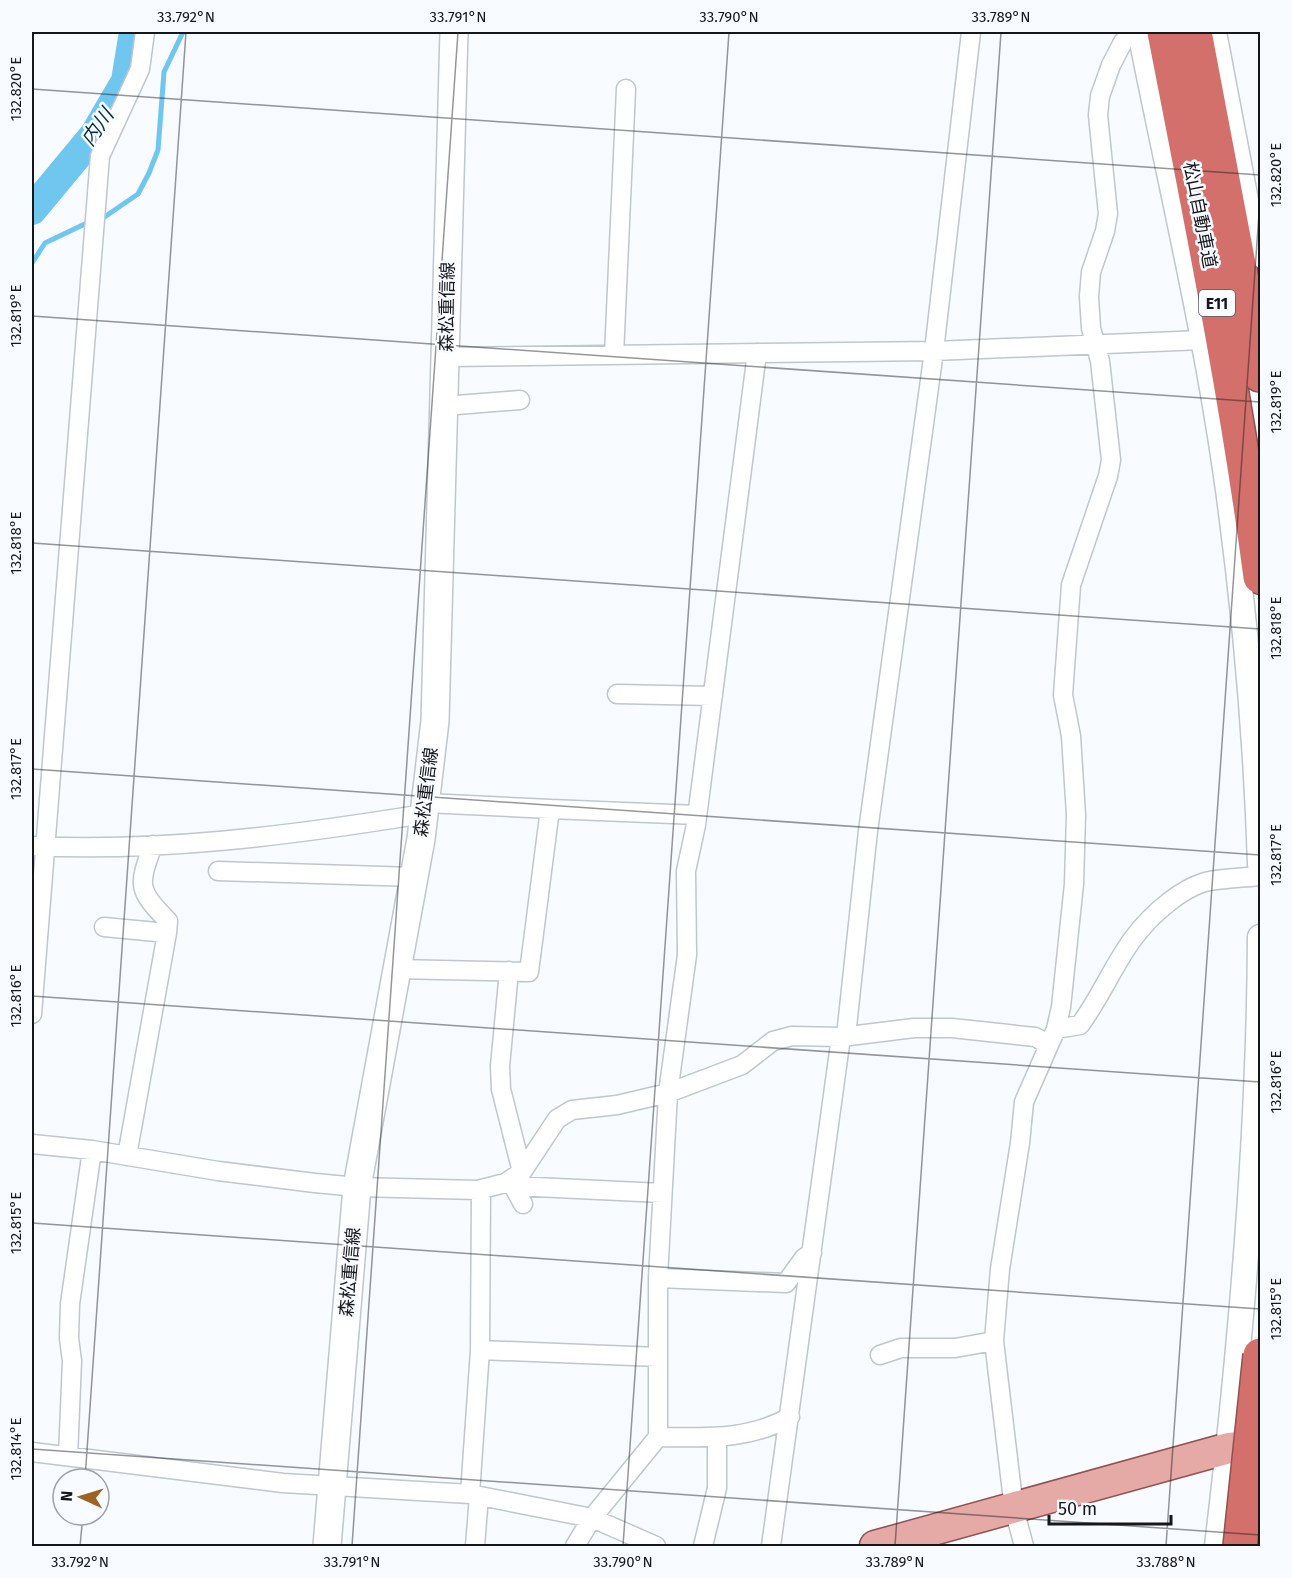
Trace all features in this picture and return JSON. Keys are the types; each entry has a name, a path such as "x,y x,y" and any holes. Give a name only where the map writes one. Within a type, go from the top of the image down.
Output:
{"highway":[{"name":"松山自動車道","path":"1164,32 1213,278 1248,481 1260,577"},
{"name":"松山自動車道","path":"1195,32 1260,375"},
{"path":"1240,1546 1260,1355"}],"main road":[{"name":"森松重信線","path":"327,1546 357,1187 395,969 414,877 425,809 435,721 454,32"},
{"path":"875,1546 1228,1448 1260,1445"}],"street":[{"path":"32,1014 38,846 100,156 140,69 145,32"},
{"path":"771,1546 844,1036 870,819 934,351 971,32"},
{"path":"1024,1546 1014,1509 994,1341 1000,1269 1024,1102 1052,1036 1061,1008 1074,884 1076,815 1071,736 1064,695 1071,585 1108,476 1111,460 1100,361 1091,328 1091,272 1105,231 1108,214 1098,115 1100,96 1111,66 1123,42 1131,32"},
{"path":"1140,32 1202,340 1228,489 1256,747 1260,864"},
{"path":"1217,32 1260,258"},
{"path":"614,355 626,89"},
{"path":"446,357 934,351 1202,340"},
{"path":"575,1546 592,1518 658,1437 658,1278 662,1193 668,1093 687,955 686,871 697,815 758,353"},
{"path":"444,406 520,400"},
{"path":"617,694 713,696"},
{"path":"38,846 153,845 307,833 411,816 425,809 550,809 697,815"},
{"path":"395,969 529,972 550,809"},
{"path":"127,1156 167,933 168,921 148,902 142,885 153,845"},
{"path":"218,870 414,877"},
{"path":"516,1179 557,1119 572,1110 617,1105 668,1093 742,1065 773,1041 792,1036 844,1036 914,1028 952,1028 1035,1037 1052,1036 1080,1025 1101,996 1131,939 1151,917 1174,898 1203,883 1260,876"},
{"path":"104,927 167,933"},
{"path":"1217,1546 1228,1448 1260,1023 1260,937"},
{"path":"509,971 500,1066 501,1089 516,1179 523,1204"},
{"path":"32,1144 92,1150 218,1171 357,1187 481,1189 516,1179 662,1193"},
{"path":"68,1456 72,1361 69,1338 70,1304 92,1150"},
{"path":"475,1546 481,1189"},
{"path":"658,1278 786,1283 804,1258 812,1253"},
{"path":"880,1355 901,1348 955,1348 994,1341"},
{"path":"480,1350 658,1357"},
{"path":"658,1437 717,1437 768,1430 790,1417"},
{"path":"703,1546 717,1488 717,1437"},
{"path":"32,1452 283,1483 333,1484 475,1495 592,1518 656,1546"}],"waterway":[{"name":"内川","path":"32,210 95,134 126,81 134,32"},
{"path":"103,218 138,194 149,173 158,150 164,72 183,32"},
{"path":"32,263 45,243 89,222"}]}
